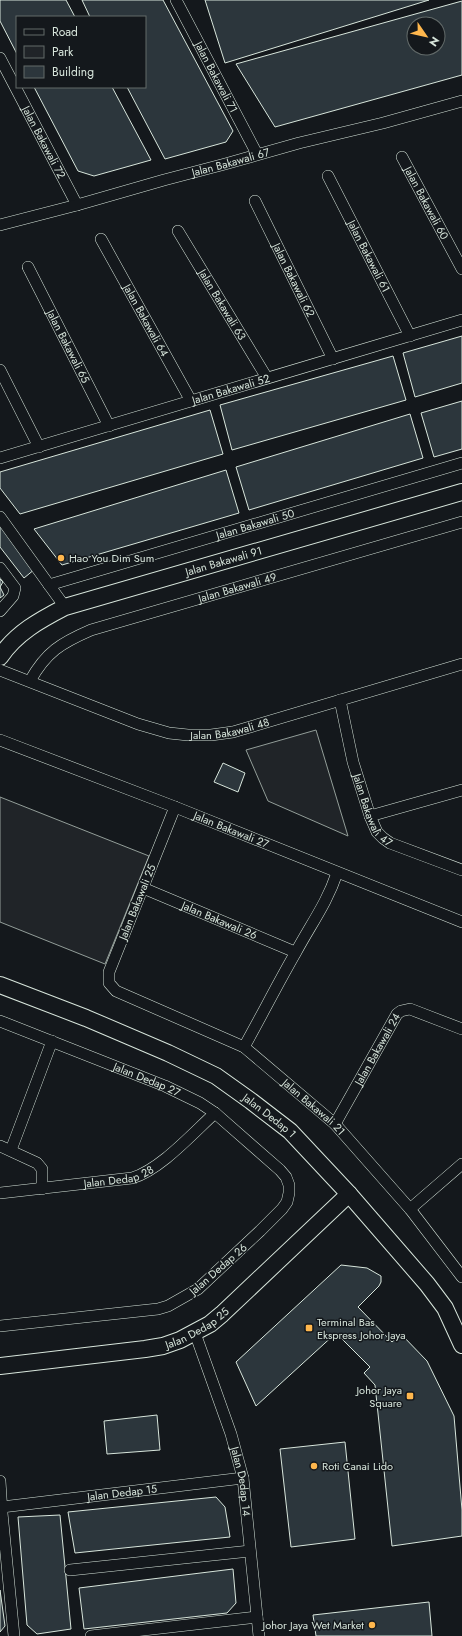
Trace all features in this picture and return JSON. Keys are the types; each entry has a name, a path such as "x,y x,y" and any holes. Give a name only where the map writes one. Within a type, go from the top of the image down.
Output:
{"main road":[{"name":"Jalan Bakawali 91","path":"0,657 16,638 28,628 65,607 462,492"},
{"name":"Jalan Dedap 1","path":"0,985 86,1018 155,1047 216,1076 251,1100 290,1131 349,1194 427,1284 445,1308 462,1345"},
{"name":"Jalan Dedap 25","path":"0,1366 163,1346 195,1333 222,1314 349,1194"}],"street":[{"name":"Jalan Bakawali 71","path":"176,0 257,154"},
{"name":"Jalan Bakawali 72","path":"0,58 77,205"},
{"name":"Jalan Bakawali 67","path":"0,225 77,205 257,154 462,101"},
{"name":"Jalan Bakawali 60","path":"402,157 462,269"},
{"name":"Jalan Bakawali 61","path":"328,176 410,336"},
{"name":"Jalan Bakawali 62","path":"255,201 333,359"},
{"name":"Jalan Bakawali 63","path":"178,231 267,378"},
{"name":"Jalan Bakawali 64","path":"101,239 191,401"},
{"name":"Jalan Bakawali 65","path":"28,267 109,426"},
{"name":"Jalan Bakawali 52","path":"0,458 462,320"},
{"path":"0,370 38,446"},
{"name":"Jalan Bakawali 50","path":"49,585 462,463"},
{"path":"0,517 65,607"},
{"name":"Jalan Bakawali 49","path":"30,681 44,660 54,650 67,640 91,630 462,522"},
{"path":"0,568 15,588 13,596 0,611"},
{"name":"Jalan Bakawali 48","path":"0,670 138,724 169,733 211,735 233,732 462,664"},
{"name":"Jalan Bakawali 47","path":"340,700 353,762 370,816 377,832 387,841 462,870"},
{"name":"Jalan Bakawali 27","path":"0,740 175,807 336,873 462,922"},
{"path":"370,816 462,790"},
{"name":"Jalan Bakawali 25","path":"121,993 112,988 109,983 109,972 175,807"},
{"path":"244,1047 295,952 326,902 336,873"},
{"name":"Jalan Bakawali 26","path":"143,888 295,952"},
{"name":"Jalan Bakawali 21","path":"121,993 244,1047 335,1124 410,1209 462,1277"},
{"name":"Jalan Bakawali 24","path":"335,1124 397,1014 401,1011 410,1009 462,1029"},
{"name":"Jalan Dedap 27","path":"0,1022 165,1086 200,1103 215,1113 277,1167"},
{"path":"11,1150 52,1041"},
{"name":"Jalan Dedap 28","path":"0,1193 140,1176 174,1151 215,1113"},
{"path":"0,1146 34,1161 40,1166 42,1173 42,1189"},
{"path":"410,1209 462,1164"},
{"name":"Jalan Dedap 26","path":"0,1326 162,1309 193,1293 260,1232 287,1202 289,1185 286,1177 277,1167"},
{"name":"Jalan Dedap 14","path":"195,1333 231,1434 243,1478 259,1636"},
{"name":"Jalan Dedap 15","path":"2,1508 243,1478"},
{"path":"0,1481 14,1636"},
{"path":"70,1570 250,1551"},
{"path":"91,1636 257,1617"}],"green space":[{"path":"316,730 348,836 268,801 246,750"},
{"path":"0,797 149,856 105,964 0,922"}],"building":[{"path":"0,0 66,0 74,16 16,16 16,52 0,21"},
{"path":"82,0 163,0 233,131 226,142 165,159 128,88 146,88 146,16 90,16"},
{"path":"205,0 429,0 225,63"},
{"path":"462,1 462,75 275,127 236,64 406,17 406,56 446,56 446,16 408,16"},
{"path":"35,88 113,88 151,160 94,176 78,171"},
{"path":"462,336 462,383 415,397 403,353"},
{"path":"393,356 406,400 232,450 220,405"},
{"path":"462,401 462,449 434,457 421,413"},
{"path":"210,410 223,454 20,514 0,488 0,472"},
{"path":"410,414 423,458 249,510 236,467"},
{"path":"226,470 239,513 62,565 34,529"},
{"path":"0,525 35,569 24,578 0,547"},
{"path":"0,579 3,582 0,587"},
{"path":"0,587 4,595 0,598"},
{"path":"223,763 245,773 238,792 214,782"},
{"name":"Johor Jaya Square","path":"341,1265 367,1268 381,1276 379,1286 358,1307 392,1342 401,1334 427,1361 454,1416 462,1510 462,1536 392,1546 375,1385 364,1373 370,1367 336,1333 256,1406 236,1362"},
{"path":"157,1415 160,1450 107,1454 104,1421"},
{"path":"345,1442 355,1539 291,1547 280,1449"},
{"path":"216,1497 225,1507 230,1537 75,1553 68,1512"},
{"path":"60,1515 71,1629 37,1634 27,1625 18,1517"},
{"path":"233,1569 236,1603 227,1613 84,1629 79,1588"},
{"path":"0,1590 5,1626 0,1632"},
{"name":"Johor Jaya Wet Market","path":"429,1602 432,1636 316,1636 313,1615"}],"place":[{"name":"Hao You Dim Sum","path":"61,558"},
{"name":"Terminal Bas Ekspress Johor Jaya","path":"309,1328"},
{"name":"Johor Jaya Square","path":"410,1396"},
{"name":"Roti Canai Lido","path":"314,1466"},
{"name":"Johor Jaya Wet Market","path":"372,1625"}]}
